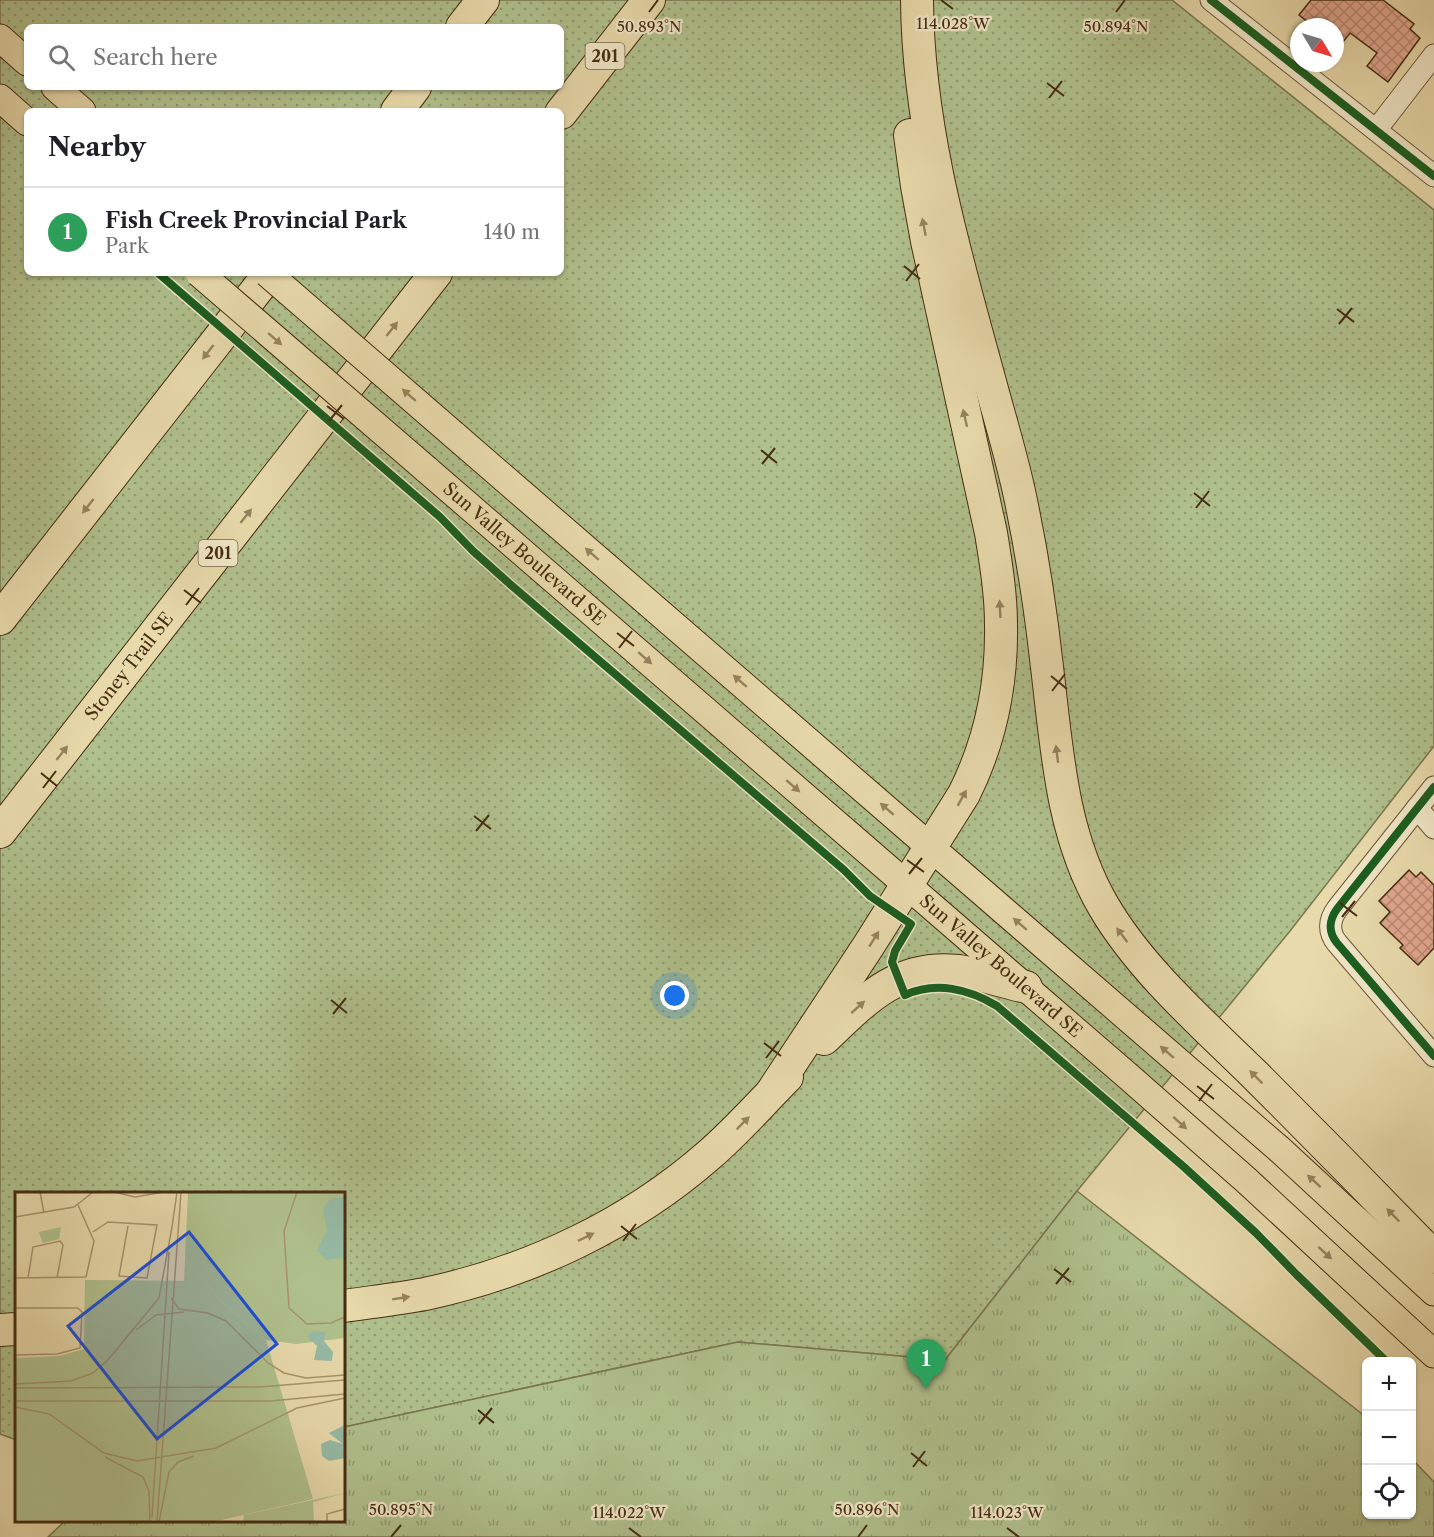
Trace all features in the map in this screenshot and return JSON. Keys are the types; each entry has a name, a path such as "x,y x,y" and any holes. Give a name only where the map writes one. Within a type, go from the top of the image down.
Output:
{"highway":[{"path":"464,24 483,0"},
{"name":"201","path":"564,109 649,0"},
{"path":"772,1092 836,997 964,794 981,756 995,697 1001,625 997,576 991,533 929,251 914,166 904,64 904,0"},
{"path":"917,0 920,64 931,143 945,210 1021,500 1037,590 1062,789 1073,836 1086,873 1116,927 1153,972 1434,1257"},
{"path":"398,108 413,90"},
{"path":"0,619 267,276"},
{"name":"Stoney Trail SE","path":"0,832 434,276"},
{"path":"345,1306 462,1285 513,1269 571,1245 619,1220 655,1197 711,1154 862,1003 881,988 898,979 924,972 957,971 1026,987"},
{"path":"0,1330 15,1329"}],"main road":[{"path":"0,38 24,59"},
{"path":"58,90 79,108"},
{"path":"0,98 24,119"},
{"name":"Sun Valley Boulevard SE","path":"202,276 1026,987 1246,1180 1434,1354"},
{"path":"272,276 1278,1148 1434,1292"}],"street":[{"path":"1211,0 1434,176"},
{"path":"1376,130 1434,55"},
{"path":"1434,787 1337,909 1330,927 1337,943 1434,1056"},
{"path":"1417,808 1434,828"}],"green space":[{"path":"0,0 1172,0 1434,210 1434,746 1290,931 1077,1191 945,1360 738,1342 345,1427 345,1192 15,1192 15,1440 0,1434"},
{"path":"1077,1191 1362,1414 1362,1519 1416,1519 1416,1463 1434,1482 1434,1537 48,1537 64,1522 345,1522 345,1427 738,1342 945,1360"}],"building":[{"path":"1311,0 1383,0 1414,24 1410,29 1420,38 1388,82 1367,66 1377,53 1350,33 1344,41 1344,18 1303,18 1299,15"},
{"path":"1409,870 1416,877 1421,872 1434,885 1434,948 1418,965 1400,948 1403,945 1380,923 1390,912 1379,901"}],"cycle path":[{"path":"1211,0 1434,176"},
{"path":"161,276 440,517 511,585 844,870 870,896 911,924 895,951 892,962 905,995 929,988 952,989 975,995 997,1006 1184,1167 1256,1233 1382,1357"},
{"path":"1434,787 1337,909 1332,917 1331,926 1332,935 1337,943 1434,1056"}],"place":[{"name":"Fish Creek Provincial Park","path":"926,1389"}]}
